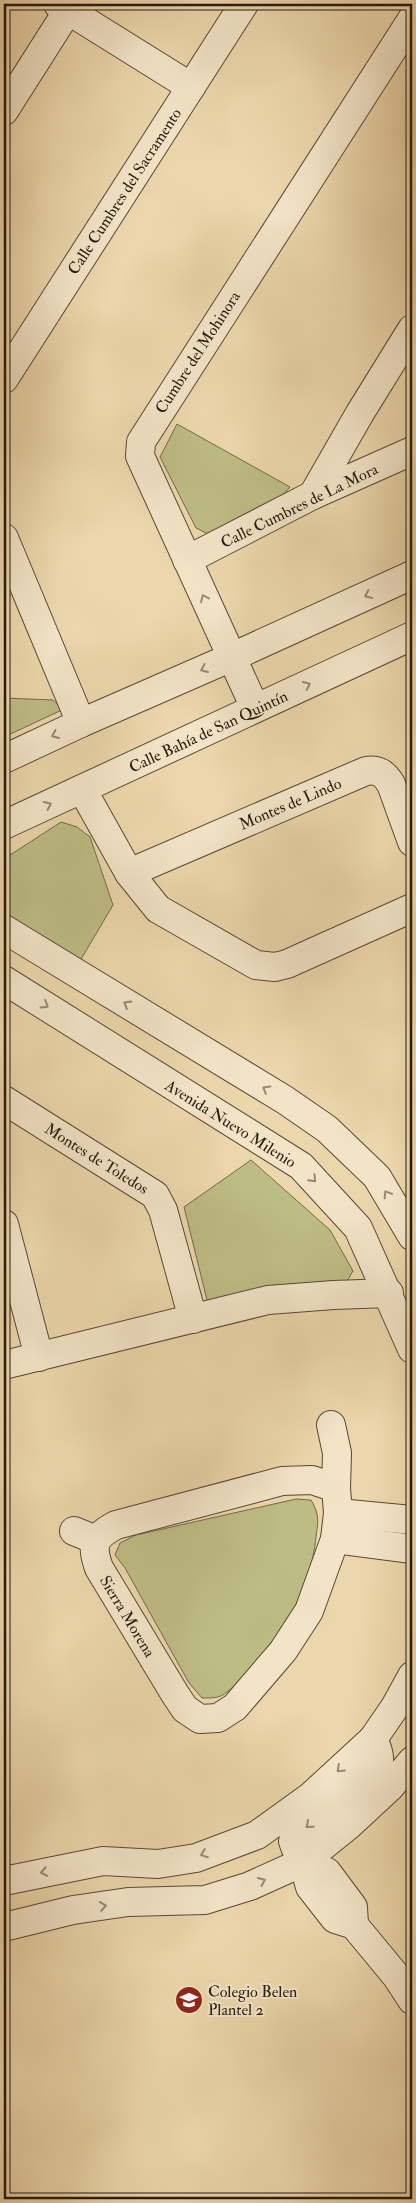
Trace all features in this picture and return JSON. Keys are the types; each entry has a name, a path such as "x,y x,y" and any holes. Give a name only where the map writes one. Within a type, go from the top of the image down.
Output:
{"street":[{"name":"Calle Cumbres del Sacramento","path":"4,379 244,4"},
{"path":"4,111 66,6 191,87"},
{"name":"Cumbre del Mohinora","path":"254,708 140,456 140,442 412,19"},
{"path":"313,495 360,413 412,329"},
{"name":"Calle Cumbres de La Mora","path":"187,560 313,495 412,452"},
{"path":"4,538 81,723"},
{"path":"4,760 81,723 232,657 412,574"},
{"name":"Calle Bahía de San Quintín","path":"4,825 412,636"},
{"name":"Montes de Lindo","path":"129,873 366,770 373,770 386,776 391,784 412,842"},
{"path":"82,789 129,873 158,909 256,965 275,968 287,964 412,908"},
{"path":"4,929 276,1095 327,1129 377,1177 412,1236"},
{"name":"Avenida Nuevo Milenio","path":"4,980 301,1166 358,1228 412,1349"},
{"name":"Montes de Toledos","path":"4,1100 155,1195 163,1210 193,1320"},
{"path":"4,1224 39,1357"},
{"path":"4,1365 268,1300 388,1293"},
{"path":"331,1425 337,1453 337,1513"},
{"name":"Sierra Morena","path":"337,1513 309,1611 283,1652 235,1707 218,1718 196,1726 174,1694 99,1568 94,1552 85,1535 282,1481 312,1480 337,1513 412,1549"},
{"name":"Sierra Morena","path":"337,1513 412,1520"},
{"path":"4,1881 103,1861 158,1864 196,1858 257,1835 310,1797 373,1738 395,1707 412,1676"},
{"path":"373,1738 380,1758 369,1776 296,1835 293,1841 294,1847 304,1862 310,1887 334,1919 354,1925 397,1977 412,2000"},
{"path":"4,1927 73,1910 128,1902 205,1900 250,1886 304,1862 356,1819 390,1787 412,1761"}],"shaded area":[{"path":"177,424 290,487 282,496 208,534 196,528 160,457"},
{"path":"4,698 53,700 64,709 4,737"},
{"path":"61,822 77,827 90,837 113,905 80,961 7,914 4,909 4,859"},
{"path":"251,1160 330,1230 353,1271 344,1286 208,1304 184,1207"},
{"path":"296,1499 311,1500 318,1518 313,1557 301,1594 282,1629 244,1676 221,1696 202,1698 189,1683 125,1568 115,1555 120,1543 136,1535"}],"place":[{"name":"Colegio Belen Plantel 2","path":"189,2000"}]}
